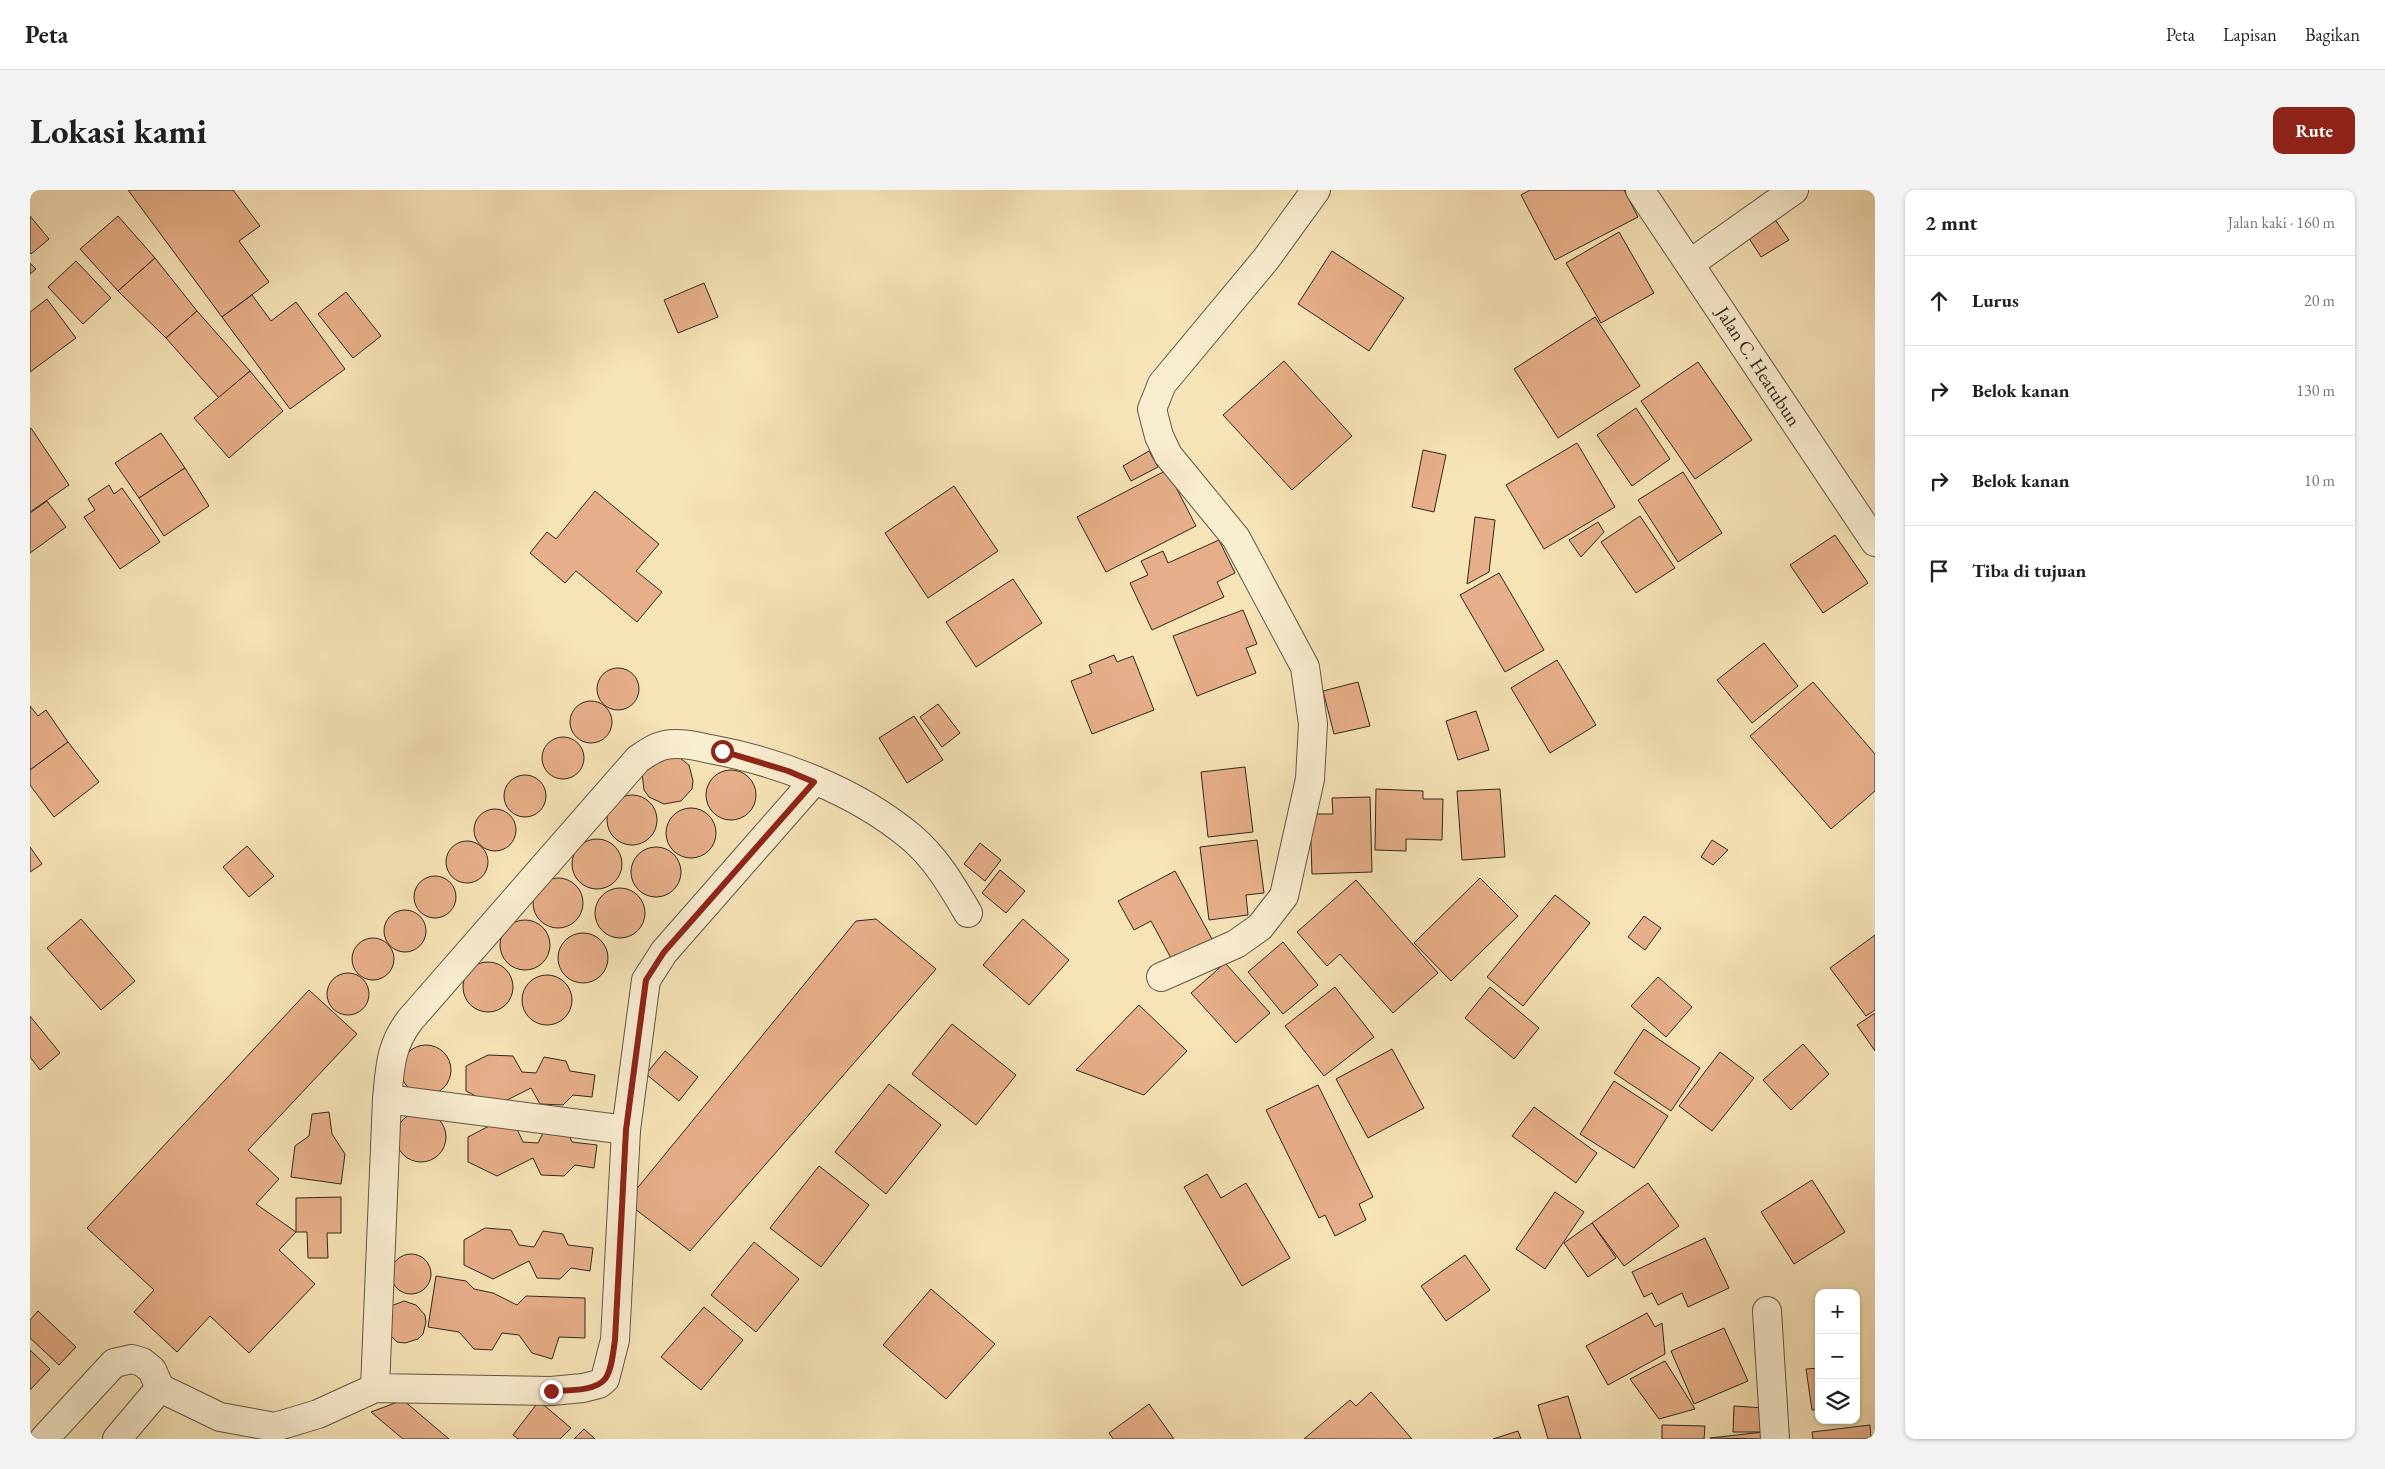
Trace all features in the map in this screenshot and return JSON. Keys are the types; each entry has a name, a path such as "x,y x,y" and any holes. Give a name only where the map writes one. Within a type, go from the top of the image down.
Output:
{"street":[{"path":"1161,977 1236,944 1260,927 1284,896 1310,779 1313,724 1305,667 1236,538 1168,455 1159,436 1152,409 1162,384 1266,259 1316,190"},
{"name":"Jalan C. Heatubun","path":"1640,190 1691,263 1875,542"},
{"path":"1691,263 1794,190"},
{"path":"375,1388 387,1100 392,1055 398,1035 638,759 651,750 664,745 682,744 722,751 788,771 856,801 912,838 927,852 950,881 968,913"},
{"path":"44,1439 114,1363 132,1359 142,1362 152,1370 160,1388 220,1417 276,1427 318,1414 375,1388 551,1391 583,1388 599,1384 605,1379 615,1340 626,1130 646,980 664,952 814,782"},
{"path":"387,1100 626,1130"},
{"path":"1767,1311 1775,1439"},
{"path":"117,1439 160,1388"}],"building":[{"path":"128,190 233,190 260,226 239,241 269,282 222,317"},
{"path":"1530,190 1624,190 1638,217 1555,260 1521,195"},
{"path":"1772,215 1789,240 1761,257 1745,232"},
{"path":"30,216 49,239 31,254 30,253"},
{"path":"118,216 155,258 118,291 80,249"},
{"path":"1619,232 1654,293 1601,323 1566,263"},
{"path":"1332,251 1404,298 1369,351 1298,304"},
{"path":"155,258 197,311 166,338 118,291"},
{"path":"76,261 111,298 83,324 48,287"},
{"path":"30,263 36,269 30,274"},
{"path":"704,283 718,317 678,333 664,300"},
{"path":"346,292 381,336 353,358 318,314"},
{"path":"252,295 271,321 296,302 345,369 290,409 222,317"},
{"path":"47,299 76,338 30,372 30,312"},
{"path":"197,311 250,371 219,398 166,338"},
{"path":"1595,317 1640,386 1558,438 1514,369"},
{"path":"1284,361 1352,436 1292,490 1223,415"},
{"path":"1698,362 1752,440 1695,479 1641,401"},
{"path":"250,371 283,411 229,458 194,418"},
{"path":"1636,408 1670,459 1632,486 1597,435"},
{"path":"30,429 69,485 30,512"},
{"path":"161,433 185,468 139,498 115,463"},
{"path":"1577,443 1615,507 1544,549 1506,485"},
{"path":"1423,450 1446,455 1434,512 1412,507"},
{"path":"1149,451 1158,467 1131,481 1123,466"},
{"path":"185,468 209,506 164,536 139,498"},
{"path":"1167,470 1196,526 1106,572 1077,517"},
{"path":"1683,472 1722,533 1678,562 1638,500"},
{"path":"109,485 114,494 122,488 160,542 120,569 84,517 95,510 88,499"},
{"path":"954,486 998,551 928,598 885,533"},
{"path":"595,491 659,544 636,571 662,592 637,622 576,571 565,583 530,553 547,532 556,539"},
{"path":"47,501 66,527 30,553 30,513"},
{"path":"1640,516 1675,568 1636,593 1601,542"},
{"path":"1475,517 1495,520 1489,572 1467,584"},
{"path":"1598,522 1604,532 1581,557 1569,540"},
{"path":"1835,535 1868,583 1823,613 1790,565"},
{"path":"1219,540 1235,573 1217,582 1224,597 1152,630 1130,583 1148,575 1141,561 1163,551 1168,563"},
{"path":"1499,573 1544,650 1505,672 1460,595"},
{"path":"1013,579 1042,623 976,667 946,622"},
{"path":"1243,610 1257,644 1246,648 1256,673 1197,696 1173,636"},
{"path":"1764,643 1798,686 1752,723 1717,680"},
{"path":"1114,655 1117,662 1133,656 1154,710 1092,734 1071,681 1092,673 1089,665"},
{"path":"1557,660 1596,725 1550,753 1511,688"},
{"path":"618,668 633,674 639,689 633,704 618,710 603,704 597,689 603,674"},
{"path":"1358,682 1370,726 1334,734 1323,691"},
{"path":"1813,682 1875,754 1875,791 1831,829 1750,736"},
{"path":"591,701 606,707 612,722 606,737 591,743 576,737 570,722 576,707"},
{"path":"938,704 960,733 942,747 920,717"},
{"path":"30,706 38,716 46,710 68,742 30,770"},
{"path":"1476,711 1489,750 1458,760 1446,721"},
{"path":"914,716 943,760 907,783 879,738"},
{"path":"563,737 578,743 584,758 578,773 563,779 548,773 542,758 548,743"},
{"path":"68,742 99,782 54,817 30,785 30,770"},
{"path":"668,753 676,755 689,765 693,781 692,789 681,801 664,804 649,797 644,790 642,773"},
{"path":"1245,767 1253,832 1208,837 1201,772"},
{"path":"726,770 736,770 749,777 756,790 756,800 749,813 736,820 726,820 717,816 710,809 706,800 706,790 710,781 717,774"},
{"path":"525,775 540,781 546,796 540,811 525,817 510,811 504,796 510,781"},
{"path":"1376,789 1423,791 1423,799 1443,799 1442,840 1406,839 1406,851 1375,850"},
{"path":"1500,789 1505,857 1462,860 1457,791"},
{"path":"627,795 637,795 650,802 657,815 657,825 650,838 637,845 627,845 618,841 611,834 607,825 607,815 611,806 618,799"},
{"path":"1370,797 1372,872 1312,874 1310,814 1333,814 1332,798"},
{"path":"686,808 696,808 709,815 716,828 716,838 709,851 696,858 686,858 677,854 670,847 666,838 666,828 670,819 677,812"},
{"path":"495,809 510,815 516,830 510,845 495,851 480,845 474,830 480,815"},
{"path":"592,839 602,839 615,846 622,859 622,869 615,882 602,889 592,889 583,885 576,878 572,869 572,859 576,850 583,843"},
{"path":"1257,840 1264,893 1246,895 1248,915 1209,920 1200,847"},
{"path":"1712,840 1728,850 1713,865 1701,857"},
{"path":"467,841 482,847 488,862 482,877 467,883 452,877 446,862 452,847"},
{"path":"980,843 1001,860 985,881 964,864"},
{"path":"247,846 274,876 249,897 223,867"},
{"path":"30,847 42,864 30,872"},
{"path":"651,847 661,847 674,854 681,867 681,877 674,890 661,897 651,897 642,893 635,886 631,877 631,867 635,858 642,851"},
{"path":"1000,870 1025,891 1006,913 982,893"},
{"path":"1175,871 1212,939 1172,960 1151,921 1134,930 1118,901"},
{"path":"435,876 450,882 456,897 450,912 435,918 420,912 414,897 420,882"},
{"path":"553,878 563,878 576,885 583,898 583,908 576,921 563,928 553,928 544,924 537,917 533,908 533,898 537,889 544,882"},
{"path":"1480,878 1518,916 1451,981 1414,943"},
{"path":"1356,880 1438,973 1393,1013 1340,954 1327,966 1297,932"},
{"path":"615,888 625,888 638,895 645,908 645,918 638,931 625,938 615,938 606,934 599,927 595,918 595,908 599,899 606,892"},
{"path":"1555,895 1590,923 1523,1006 1487,977"},
{"path":"405,910 420,916 426,931 420,946 405,952 390,946 384,931 390,916"},
{"path":"1644,916 1661,928 1645,950 1628,937"},
{"path":"81,919 135,981 101,1010 47,948"},
{"path":"876,919 936,969 690,1251 626,1202 856,921"},
{"path":"1023,919 1069,960 1029,1005 983,965"},
{"path":"520,920 530,920 543,927 550,940 550,950 543,963 530,970 520,970 511,966 504,959 500,950 500,940 504,931 511,924"},
{"path":"578,933 588,933 601,940 608,953 608,963 601,976 588,983 578,983 569,979 562,972 558,963 558,953 562,944 569,937"},
{"path":"1875,935 1875,1010 1866,1016 1830,968"},
{"path":"373,938 388,944 394,959 388,974 373,980 358,974 352,959 358,944"},
{"path":"1283,942 1318,985 1283,1014 1248,972"},
{"path":"483,962 493,962 506,969 513,982 513,992 506,1005 493,1012 483,1012 474,1008 467,1001 463,992 463,982 467,973 474,966"},
{"path":"1225,963 1270,1013 1236,1043 1191,993"},
{"path":"348,973 363,979 369,994 363,1009 348,1015 333,1009 327,994 333,979"},
{"path":"542,975 552,975 565,982 572,995 572,1005 565,1018 552,1025 542,1025 533,1021 526,1014 522,1005 522,995 526,986 533,979"},
{"path":"1658,977 1692,1007 1666,1037 1631,1006"},
{"path":"1335,987 1374,1037 1324,1076 1285,1026"},
{"path":"1490,987 1539,1028 1514,1059 1465,1018"},
{"path":"309,990 357,1034 248,1150 279,1179 256,1204 296,1232 279,1250 315,1284 249,1353 210,1316 177,1352 134,1312 154,1290 87,1228"},
{"path":"1139,1005 1187,1051 1144,1095 1076,1070"},
{"path":"1875,1013 1875,1051 1857,1025"},
{"path":"30,1016 60,1053 40,1070 30,1057"},
{"path":"952,1024 1016,1075 976,1125 912,1074"},
{"path":"1644,1029 1700,1068 1671,1111 1614,1073"},
{"path":"1803,1044 1829,1074 1791,1110 1763,1080"},
{"path":"426,1045 436,1047 444,1052 449,1060 451,1070 449,1080 444,1088 436,1093 426,1095 416,1093 408,1088 403,1080 401,1070 403,1060 408,1052 416,1047"},
{"path":"1392,1049 1424,1108 1368,1138 1336,1079"},
{"path":"665,1051 698,1077 679,1101 646,1074"},
{"path":"1720,1052 1754,1078 1712,1131 1679,1106"},
{"path":"488,1055 513,1056 522,1072 536,1073 544,1057 566,1061 570,1071 595,1075 592,1097 573,1095 563,1105 540,1104 531,1088 495,1106 466,1091 466,1066"},
{"path":"1614,1081 1668,1116 1634,1168 1580,1134"},
{"path":"889,1084 941,1125 886,1194 835,1152"},
{"path":"1318,1085 1373,1197 1359,1204 1366,1220 1335,1236 1325,1215 1319,1218 1266,1110"},
{"path":"1534,1107 1597,1153 1576,1183 1512,1136"},
{"path":"329,1112 332,1134 345,1154 341,1184 291,1177 295,1146 309,1136 312,1114"},
{"path":"416,1112 426,1112 439,1119 446,1132 446,1142 439,1155 426,1162 416,1162 407,1158 400,1151 396,1142 396,1132 400,1123 407,1116"},
{"path":"489,1126 516,1127 523,1142 538,1143 546,1127 567,1131 572,1142 597,1145 594,1168 575,1165 564,1176 541,1175 533,1158 497,1176 468,1162 468,1137"},
{"path":"819,1166 869,1205 821,1267 770,1228"},
{"path":"1207,1174 1221,1198 1246,1183 1290,1258 1242,1286 1184,1187"},
{"path":"1812,1180 1845,1232 1794,1264 1761,1212"},
{"path":"1648,1183 1679,1226 1624,1266 1592,1223"},
{"path":"1555,1192 1584,1212 1545,1269 1516,1249"},
{"path":"341,1197 341,1233 327,1233 328,1258 308,1258 307,1232 296,1232 296,1198"},
{"path":"1592,1223 1616,1258 1588,1277 1564,1243"},
{"path":"485,1228 511,1230 519,1245 534,1247 543,1231 563,1234 568,1245 593,1248 590,1271 571,1268 560,1279 537,1278 529,1261 493,1279 464,1265 464,1240"},
{"path":"1705,1238 1729,1288 1688,1307 1682,1293 1658,1305 1652,1293 1644,1297 1632,1272"},
{"path":"754,1242 799,1279 756,1332 711,1295"},
{"path":"415,1254 422,1257 428,1263 431,1274 430,1282 422,1291 415,1294 407,1294 400,1291 392,1282 391,1270 394,1263 403,1255"},
{"path":"1465,1255 1490,1290 1446,1321 1421,1286"},
{"path":"436,1276 466,1281 474,1289 493,1293 517,1305 526,1296 585,1298 585,1338 559,1337 552,1359 532,1353 519,1335 502,1333 492,1350 474,1349 459,1332 428,1327"},
{"path":"931,1289 995,1344 946,1399 883,1345"},
{"path":"404,1301 416,1305 425,1315 426,1322 423,1334 418,1339 405,1343 397,1342 387,1332 391,1306"},
{"path":"704,1307 743,1340 701,1390 661,1357"},
{"path":"38,1311 76,1347 59,1365 30,1338 30,1320"},
{"path":"1647,1313 1655,1327 1662,1323 1665,1354 1608,1385 1586,1346"},
{"path":"1724,1328 1748,1381 1694,1404 1671,1351"},
{"path":"30,1350 50,1369 30,1390"},
{"path":"1665,1361 1695,1409 1659,1419 1630,1379"},
{"path":"1815,1368 1815,1410 1812,1410 1806,1369"},
{"path":"1371,1392 1412,1439 1304,1439 1350,1400 1356,1406"},
{"path":"1568,1396 1581,1439 1548,1439 1538,1405"},
{"path":"403,1400 449,1439 403,1439 371,1412"},
{"path":"539,1401 571,1428 560,1439 518,1439 513,1435"},
{"path":"1149,1404 1174,1439 1113,1439 1109,1433"},
{"path":"1734,1406 1763,1408 1763,1432 1733,1432"},
{"path":"1662,1425 1705,1426 1704,1439 1662,1439"},
{"path":"1870,1425 1871,1439 1813,1439 1812,1432"},
{"path":"584,1429 595,1439 574,1439"},
{"path":"1518,1431 1521,1439 1493,1439"},
{"path":"1763,1432 1763,1439 1710,1438"}],"route":[{"path":"551,1391 583,1388 599,1384 605,1379 608,1372 615,1340 626,1130 646,980 664,952 814,782 788,771 722,751"}]}
